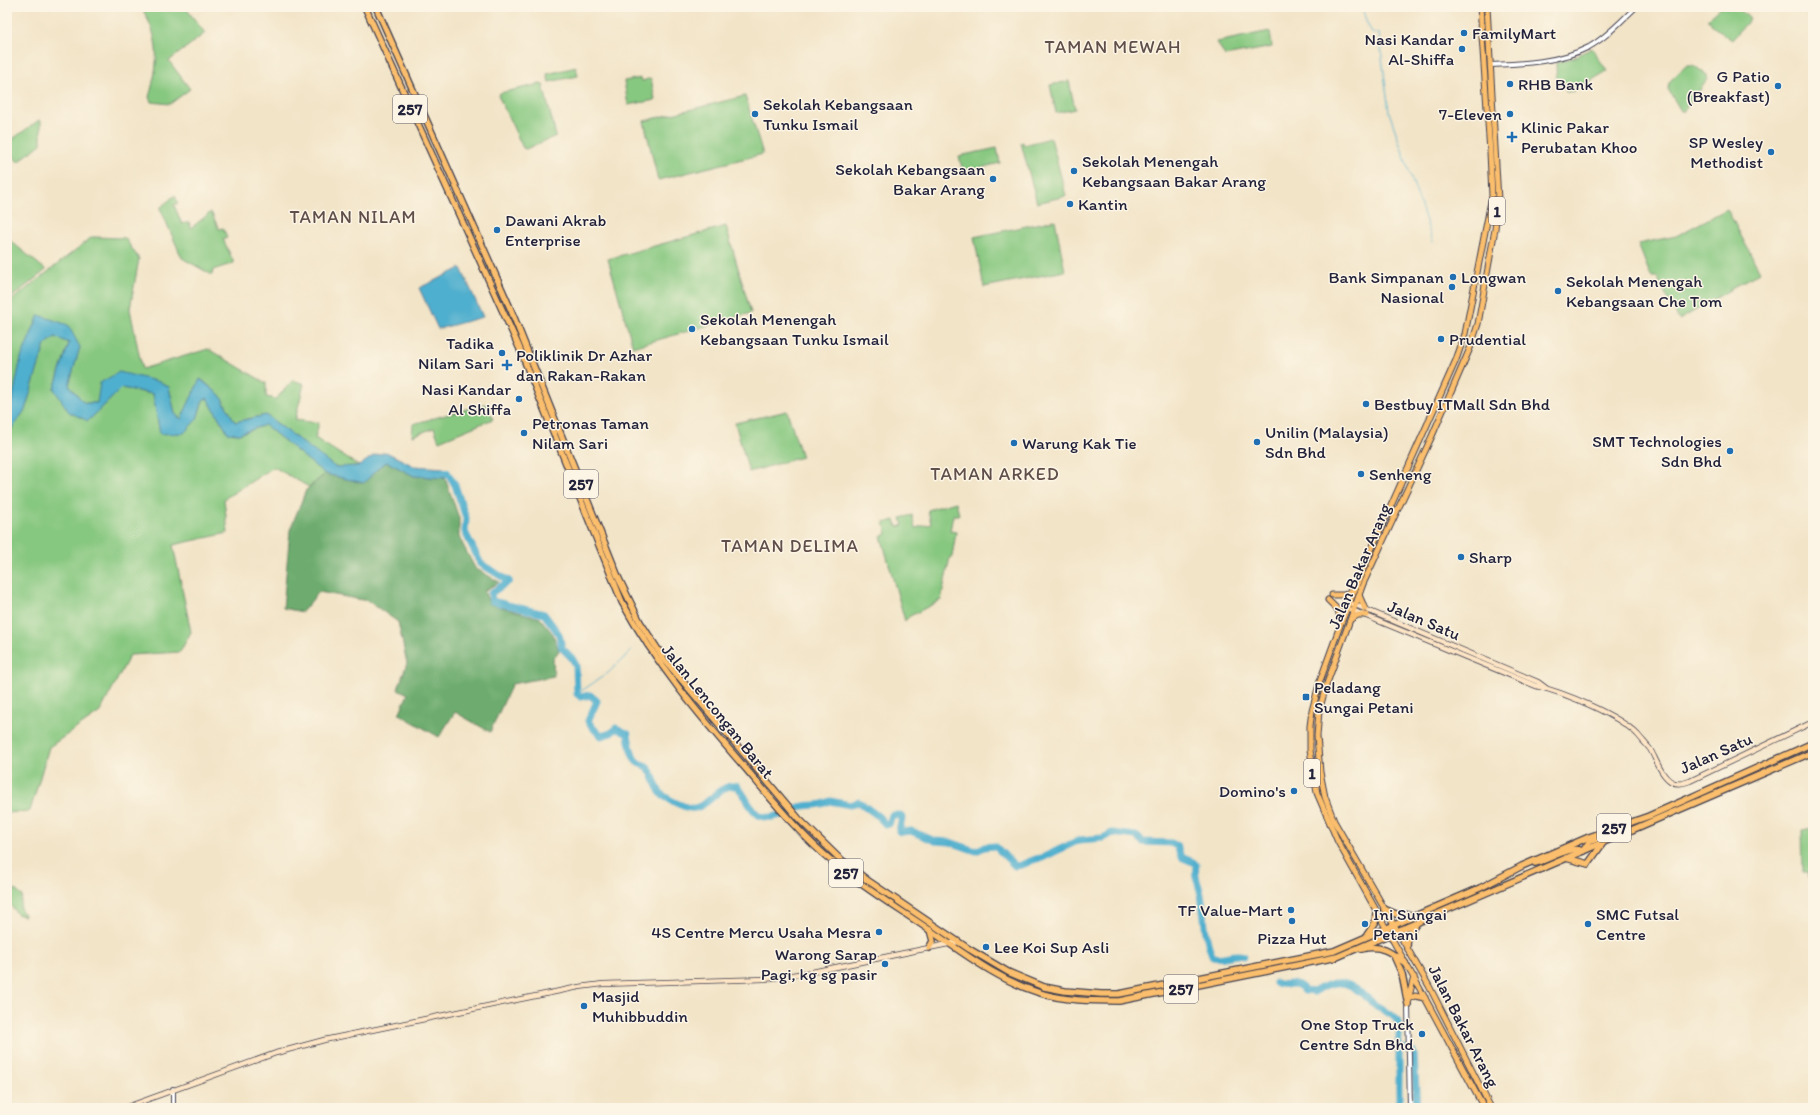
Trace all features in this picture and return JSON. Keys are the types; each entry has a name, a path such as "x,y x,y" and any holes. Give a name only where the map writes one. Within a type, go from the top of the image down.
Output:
{"highway":[{"name":"Jalan Lencongan Barat","path":"365,7 519,347 622,602 647,645 671,680 781,810 812,843 845,872 993,973 1038,993 1065,998 1094,1001 1119,1001 1144,997 1337,957 1389,934"},
{"name":"Jalan Lencongan Barat","path":"376,7 511,310 630,602 664,659 787,805 819,840 852,868 958,942 1023,979 1044,987 1065,991 1100,994 1143,990 1334,950 1385,928"},
{"name":"257","path":"1385,928 1480,888 1522,866 1588,837 1648,816 1813,744"},
{"name":"257","path":"1389,934 1813,752"},
{"path":"1522,866 1543,862 1570,850 1576,849 1583,851 1589,842 1648,816"},
{"path":"1566,858 1588,864 1605,841"},
{"path":"1384,909 1401,915 1415,915"},
{"path":"1364,938 1376,923 1376,913"},
{"path":"1407,947 1407,940 1411,930 1418,921"},
{"path":"929,948 933,941 930,930"},
{"path":"1345,954 1372,947 1391,952 1405,963"},
{"path":"1391,952 1402,974 1408,1005"}],"main road":[{"name":"Jalan Bakar Arang","path":"1480,7 1492,188 1485,237 1466,334 1341,623 1320,680 1312,711 1310,726 1312,770 1323,812 1376,913 1414,977 1484,1108"},
{"name":"Jalan Bakar Arang","path":"1487,7 1498,190 1493,238 1478,324 1471,346 1359,595 1326,686 1319,711 1317,736 1320,772 1325,796 1334,821 1407,947 1448,1022 1491,1108"},
{"path":"1485,237 1493,238"},
{"path":"1341,623 1338,610 1330,598 1344,595 1355,589"},
{"path":"1351,620 1366,612 1359,595"},
{"name":"Jalan Satu","path":"1348,606 1538,682 1547,689 1594,708 1619,721 1636,733 1650,749 1668,779 1677,784 1690,781 1813,723"},
{"path":"124,1108 250,1061 324,1040 579,987 610,984 765,979 816,972 958,942"},
{"path":"1408,1005 1409,993 1414,977"},
{"path":"1408,1005 1412,997 1418,996 1425,998"}],"street":[{"path":"1490,65 1554,59 1573,54 1601,39 1636,7"},
{"path":"1408,1005 1410,1108"},
{"path":"173,1089 173,1108"}],"green space":[{"path":"141,7 185,7 205,33 169,61 190,89 170,104 151,102 149,97 155,73 156,51 152,30"},
{"path":"1721,7 1737,7 1750,19 1732,40 1716,29 1707,19"},
{"path":"1270,31 1272,47 1225,56 1217,42"},
{"path":"1592,48 1607,71 1574,91 1566,92 1566,85 1557,85 1556,63 1575,57"},
{"path":"1687,65 1693,65 1707,75 1708,79 1684,111 1681,111 1668,89 1669,82"},
{"path":"576,67 578,76 549,82 547,74"},
{"path":"641,78 642,81 651,78 655,100 628,105 624,81"},
{"path":"1069,81 1075,109 1056,113 1050,85"},
{"path":"540,84 543,85 556,136 526,149 523,148 498,95 500,93"},
{"path":"745,96 763,154 658,180 644,121"},
{"path":"39,120 41,121 41,144 18,162 7,148 7,143"},
{"path":"1051,138 1066,196 1037,203 1021,143 1023,142 1024,145"},
{"path":"997,148 1000,163 963,172 959,156"},
{"path":"175,195 178,203 174,205 182,224 189,222 191,228 211,212 219,229 223,228 227,237 223,239 234,263 213,270 212,275 182,258 160,208"},
{"path":"1727,209 1760,272 1679,320 1657,277 1651,277 1638,244 1676,236"},
{"path":"1055,220 1065,271 984,287 974,237"},
{"path":"726,226 751,313 633,347 608,259"},
{"path":"92,237 125,238 139,259 130,309 142,369 208,349 266,383 266,397 276,399 293,380 304,384 295,420 319,423 315,438 359,466 334,467 266,415 235,422 220,395 201,379 181,419 175,414 169,387 119,372 98,403 84,403 69,385 80,347 39,315 21,358 10,410 7,413 7,304"},
{"path":"7,238 46,270 7,301"},
{"path":"55,337 69,343 54,389 88,421 122,388 153,394 160,434 197,419 203,400 207,398 228,433 239,434 265,425 325,474 309,487 274,467 224,499 228,533 173,545 191,632 180,652 130,655 100,712 49,747 30,811 7,813 7,435 25,410 45,345"},
{"path":"485,404 488,406 493,419 439,441 434,428 412,436 413,424"},
{"path":"787,411 802,457 749,472 735,423"},
{"path":"387,462 414,476 445,478 459,518 459,537 475,568 499,582 484,591 490,604 540,618 553,634 559,651 553,658 554,676 512,684 490,732 455,712 439,737 399,714 408,694 398,689 407,663 398,622 368,601 319,592 302,612 283,608 290,530 306,490 325,474 364,483 380,466"},
{"path":"956,502 959,515 953,515 950,531 956,532 952,557 950,557 941,600 910,616 905,621 881,536 887,534 884,523 895,520 897,527 903,525 901,518 912,515 915,528 931,524 928,510"},
{"path":"1813,828 1812,889 1808,872 1803,872 1802,830"},
{"path":"7,882 22,896 20,908 25,916 17,914 7,900"}],"water":[{"path":"461,268 483,317 438,329 419,288"},
{"path":"39,315 68,325 80,347 69,385 84,403 97,403 100,383 119,372 160,382 169,387 175,414 181,419 200,379 220,395 235,422 266,415 335,467 359,466 373,456 386,452 414,466 444,468 447,472 445,478 414,476 387,462 380,466 364,483 325,474 265,425 239,434 228,433 207,398 203,400 197,419 184,433 160,434 153,394 122,388 88,421 69,412 54,389 69,343 55,337 45,345 25,410 7,435 7,413 10,410 21,358"}],"waterway":[{"path":"1362,7 1366,21 1372,33 1379,34 1389,112 1433,242"},
{"path":"439,472 447,472 455,485 466,518 465,532 481,564 509,581 491,593 492,601 544,614 559,634 562,648 572,658 576,665 577,694 581,697 590,695 597,701 588,721 601,736 611,733 616,728 628,734 629,744 635,760 648,768 652,773 660,792 671,800 687,807 695,808 706,803 725,788 737,786 752,809 757,814 768,817 780,815 801,807 830,801 850,805 859,802 878,816 886,825 889,824 892,815 900,815 902,818 899,831 901,832 911,831 935,841 950,842 976,851 984,847 995,846 1015,866 1042,858 1079,840 1103,838 1112,833 1136,836 1143,842 1171,843 1177,846 1181,857 1193,862 1196,865 1196,878 1201,895 1206,935 1213,957 1221,958 1236,955 1244,956"},
{"path":"577,694 608,673 635,647"},
{"path":"1276,983 1284,985 1295,984 1305,991 1314,992 1334,983 1349,985 1394,1017 1399,1025 1399,1047 1413,1051 1417,1108"},
{"path":"1399,1047 1399,1108"}],"place":[{"name":"FamilyMart","path":"1464,33"},
{"name":"Nasi Kandar Al-Shiffa","path":"1462,49"},
{"name":"RHB Bank","path":"1510,84"},
{"name":"G Patio (Breakfast)","path":"1778,86"},
{"name":"Sekolah Kebangsaan Tunku Ismail","path":"755,114"},
{"name":"7-Eleven","path":"1510,114"},
{"name":"Klinic Pakar Perubatan Khoo","path":"1512,137"},
{"name":"SP Wesley Methodist","path":"1771,152"},
{"name":"Sekolah Menengah Kebangsaan Bakar Arang","path":"1074,171"},
{"name":"Sekolah Kebangsaan Bakar Arang","path":"993,179"},
{"name":"Kantin","path":"1070,204"},
{"name":"Dawani Akrab Enterprise","path":"497,230"},
{"name":"Longwan","path":"1453,277"},
{"name":"Bank Simpanan Nasional","path":"1452,287"},
{"name":"Sekolah Menengah Kebangsaan Che Tom","path":"1558,291"},
{"name":"Sekolah Menengah Kebangsaan Tunku Ismail","path":"692,329"},
{"name":"Prudential","path":"1441,339"},
{"name":"Tadika Nilam Sari","path":"502,353"},
{"name":"Poliklinik Dr Azhar dan Rakan-Rakan","path":"507,365"},
{"name":"Nasi Kandar Al Shiffa","path":"519,399"},
{"name":"Bestbuy ITMall Sdn Bhd","path":"1366,404"},
{"name":"Petronas Taman Nilam Sari","path":"524,433"},
{"name":"Unilin (Malaysia) Sdn Bhd","path":"1257,442"},
{"name":"Warung Kak Tie","path":"1014,443"},
{"name":"SMT Technologies Sdn Bhd","path":"1730,451"},
{"name":"Senheng","path":"1361,474"},
{"name":"Sharp","path":"1461,557"},
{"name":"Peladang Sungai Petani","path":"1306,697"},
{"name":"Domino's","path":"1294,791"},
{"name":"TF Value-Mart","path":"1291,910"},
{"name":"Pizza Hut","path":"1292,921"},
{"name":"Ini Sungai Petani","path":"1365,924"},
{"name":"SMC Futsal Centre","path":"1588,924"},
{"name":"4S Centre Mercu Usaha Mesra","path":"879,932"},
{"name":"Lee Koi Sup Asli","path":"986,947"},
{"name":"Warong Sarap Pagi, kg sg pasir","path":"885,964"},
{"name":"Masjid Muhibbuddin","path":"584,1006"},
{"name":"One Stop Truck Centre Sdn Bhd","path":"1422,1034"}],"district":[{"name":"TAMAN MEWAH","path":"1113,47"},
{"name":"TAMAN NILAM","path":"353,217"},
{"name":"TAMAN ARKED","path":"995,474"},
{"name":"TAMAN DELIMA","path":"790,546"}]}
